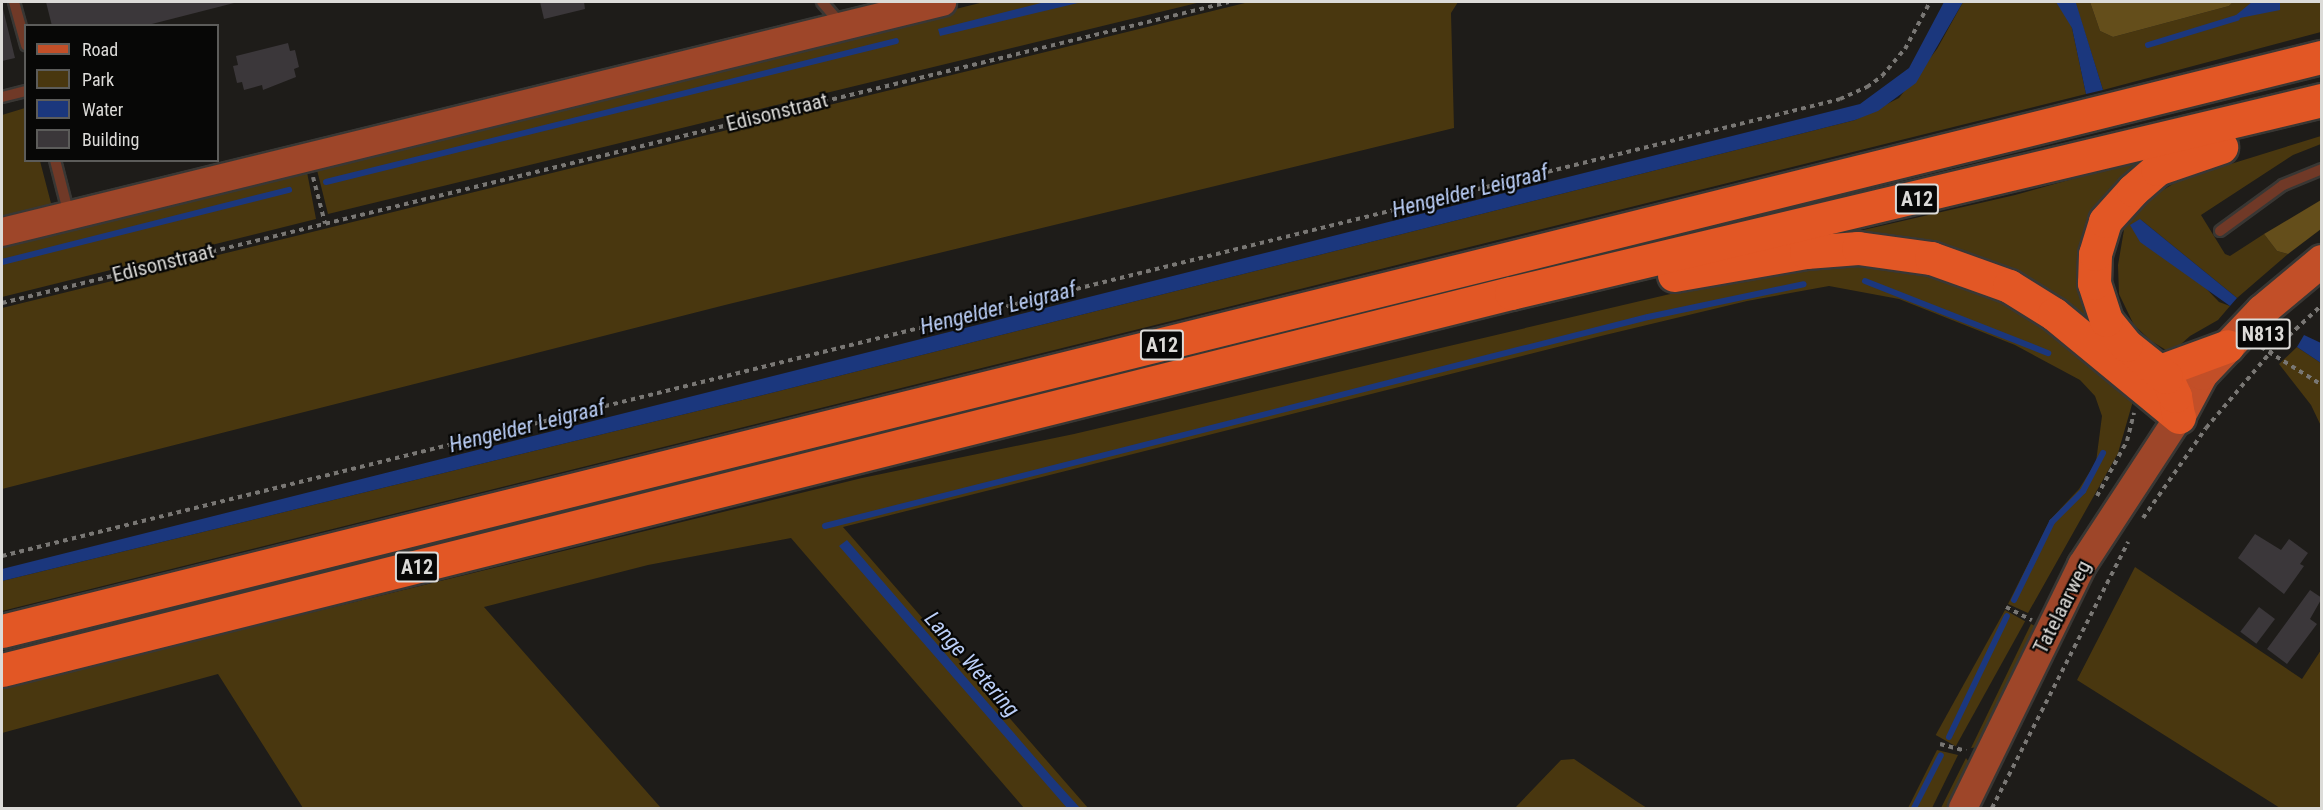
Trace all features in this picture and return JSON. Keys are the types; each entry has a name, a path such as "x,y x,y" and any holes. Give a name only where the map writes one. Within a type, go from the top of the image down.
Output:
{"highway":[{"name":"A12","path":"2,631 2322,57"},
{"name":"A12","path":"2,670 1511,294 2322,100"},
{"path":"2192,422 2160,371 2126,345 2106,320 2094,283 2095,254 2105,221 2157,169 2185,156 2322,120"},
{"name":"A12","path":"1511,294 1704,272 1806,252 1858,248 1898,251 1931,258 2009,286 2054,314 2192,422"},
{"path":"2160,371 2251,347"}],"main road":[{"name":"N813","path":"2251,347 2322,261"},
{"name":"N813","path":"2192,422 2195,382 2251,347 2322,279"}],"street":[{"path":"2,232 942,2"},
{"name":"Tatelaarweg","path":"1963,808 2082,565 2192,422"}],"lane":[{"path":"14,2 24,38"},
{"path":"822,2 843,26"},
{"path":"2,97 24,92"},
{"path":"56,162 70,215"},
{"path":"2220,231 2283,185 2322,169"}],"path":[{"name":"Edisonstraat","path":"2,303 1228,2"},
{"path":"2,556 1840,99 1867,87 1882,76 1905,49 1930,2"},
{"path":"308,156 325,224"},
{"path":"2142,520 2192,422 2251,347 2322,305"},
{"path":"2251,347 2322,385"},
{"name":"Tatelaarweg","path":"1992,808 2129,539"}],"green space":[{"path":"984,2 1201,2 328,214 317,170 320,166"},
{"path":"1249,2 1458,2 1451,13 1454,128 725,305 2,489 2,308"},
{"path":"1963,2 2056,2 2067,14 2072,28 2086,94 2,611 2,581 779,391 1855,120 1899,98 1937,49"},
{"path":"2075,2 2090,2 2100,31 2113,37 2229,6 2233,2 2321,2 2321,32 2103,90"},
{"path":"24,108 24,162 40,162 52,207 2,220 2,115"},
{"path":"2321,136 2321,144 2293,155 2201,215 2225,254 2230,256 2264,234 2277,251 2288,254 2237,298 2140,219 2219,302 2230,306 2218,320 2190,336 2171,353 2151,341 2134,325 2119,294 2118,265 2125,224 2152,197 2179,180"},
{"path":"2162,154 2101,215 2105,333 2061,309 1820,240 2015,195"},
{"path":"302,171 307,172 316,219 2,297 2,246"},
{"path":"1835,263 1900,266 1970,287 2001,301 2053,330 2133,401 2118,453 2028,613 2008,604 2050,520 2079,489 2096,462 2102,416 2095,396 2080,380 2015,345 1899,299 1829,286 1747,301 1601,336 843,527 1088,808 1024,808 791,538 648,565 484,607 661,808 303,808 218,674 2,733 2,688 862,478 1074,434 1730,280"},
{"path":"2297,347 2321,363 2321,426 2311,405 2279,364"},
{"path":"2135,567 2302,679 2321,650 2321,808 2280,808 2077,680"},
{"path":"2005,610 2025,621 1956,746 1936,735"},
{"path":"2031,624 2035,626 1980,747 1971,748"},
{"path":"1937,750 1958,755 1932,808 1908,808"},
{"path":"1966,758 1972,766 1951,808 1941,808"},
{"path":"1574,759 1647,808 1515,808 1561,760"}],"shaded area":[{"path":"2090,2 2233,2 2229,6 2113,37 2100,31"},
{"path":"2321,200 2321,229 2288,254 2277,251 2264,234"}],"water":[{"path":"1045,2 1082,2 940,36 938,29"},
{"path":"1944,2 1963,2 1916,83 1878,111 1855,120 779,391 2,581 2,569 1860,104 1909,68"},
{"path":"2056,2 2076,3 2103,90 2086,94 2072,28"},
{"path":"2252,2 2280,2 2280,10 2230,20"},
{"path":"2140,219 2237,298 2230,306 2140,242 2130,225"},
{"path":"2304,335 2321,343 2321,363 2297,347"},
{"path":"847,540 1080,808 1067,808 839,546"}],"building":[{"path":"46,2 238,2 152,24 52,24"},
{"path":"540,2 584,2 585,9 544,19"},
{"path":"2,5 15,58 2,61"},
{"path":"288,43 290,51 295,50 299,67 294,69 296,77 263,90 262,85 244,90 242,82 237,83 233,66 238,65 236,56"},
{"path":"2255,534 2281,550 2289,539 2308,553 2300,564 2304,566 2284,594 2238,558"},
{"path":"2310,590 2322,598 2310,619 2317,624 2287,664 2267,649"},
{"path":"2259,607 2275,619 2256,644 2240,632"}],"waterway":[{"path":"2148,45 2237,18"},
{"path":"326,182 896,41"},
{"path":"2,262 289,190"},
{"path":"1865,281 2048,353"},
{"path":"825,526 1648,317 1804,284"},
{"path":"2014,600 2052,522 2083,491 2103,453"},
{"path":"1949,737 2007,616"},
{"path":"1914,808 1941,755"}],"water label":[{"name":"Hengelder Leigraaf","path":"1470,191"},
{"name":"Hengelder Leigraaf","path":"998,308"},
{"name":"Hengelder Leigraaf","path":"527,426"},
{"name":"Lange Wetering","path":"972,664"}]}
